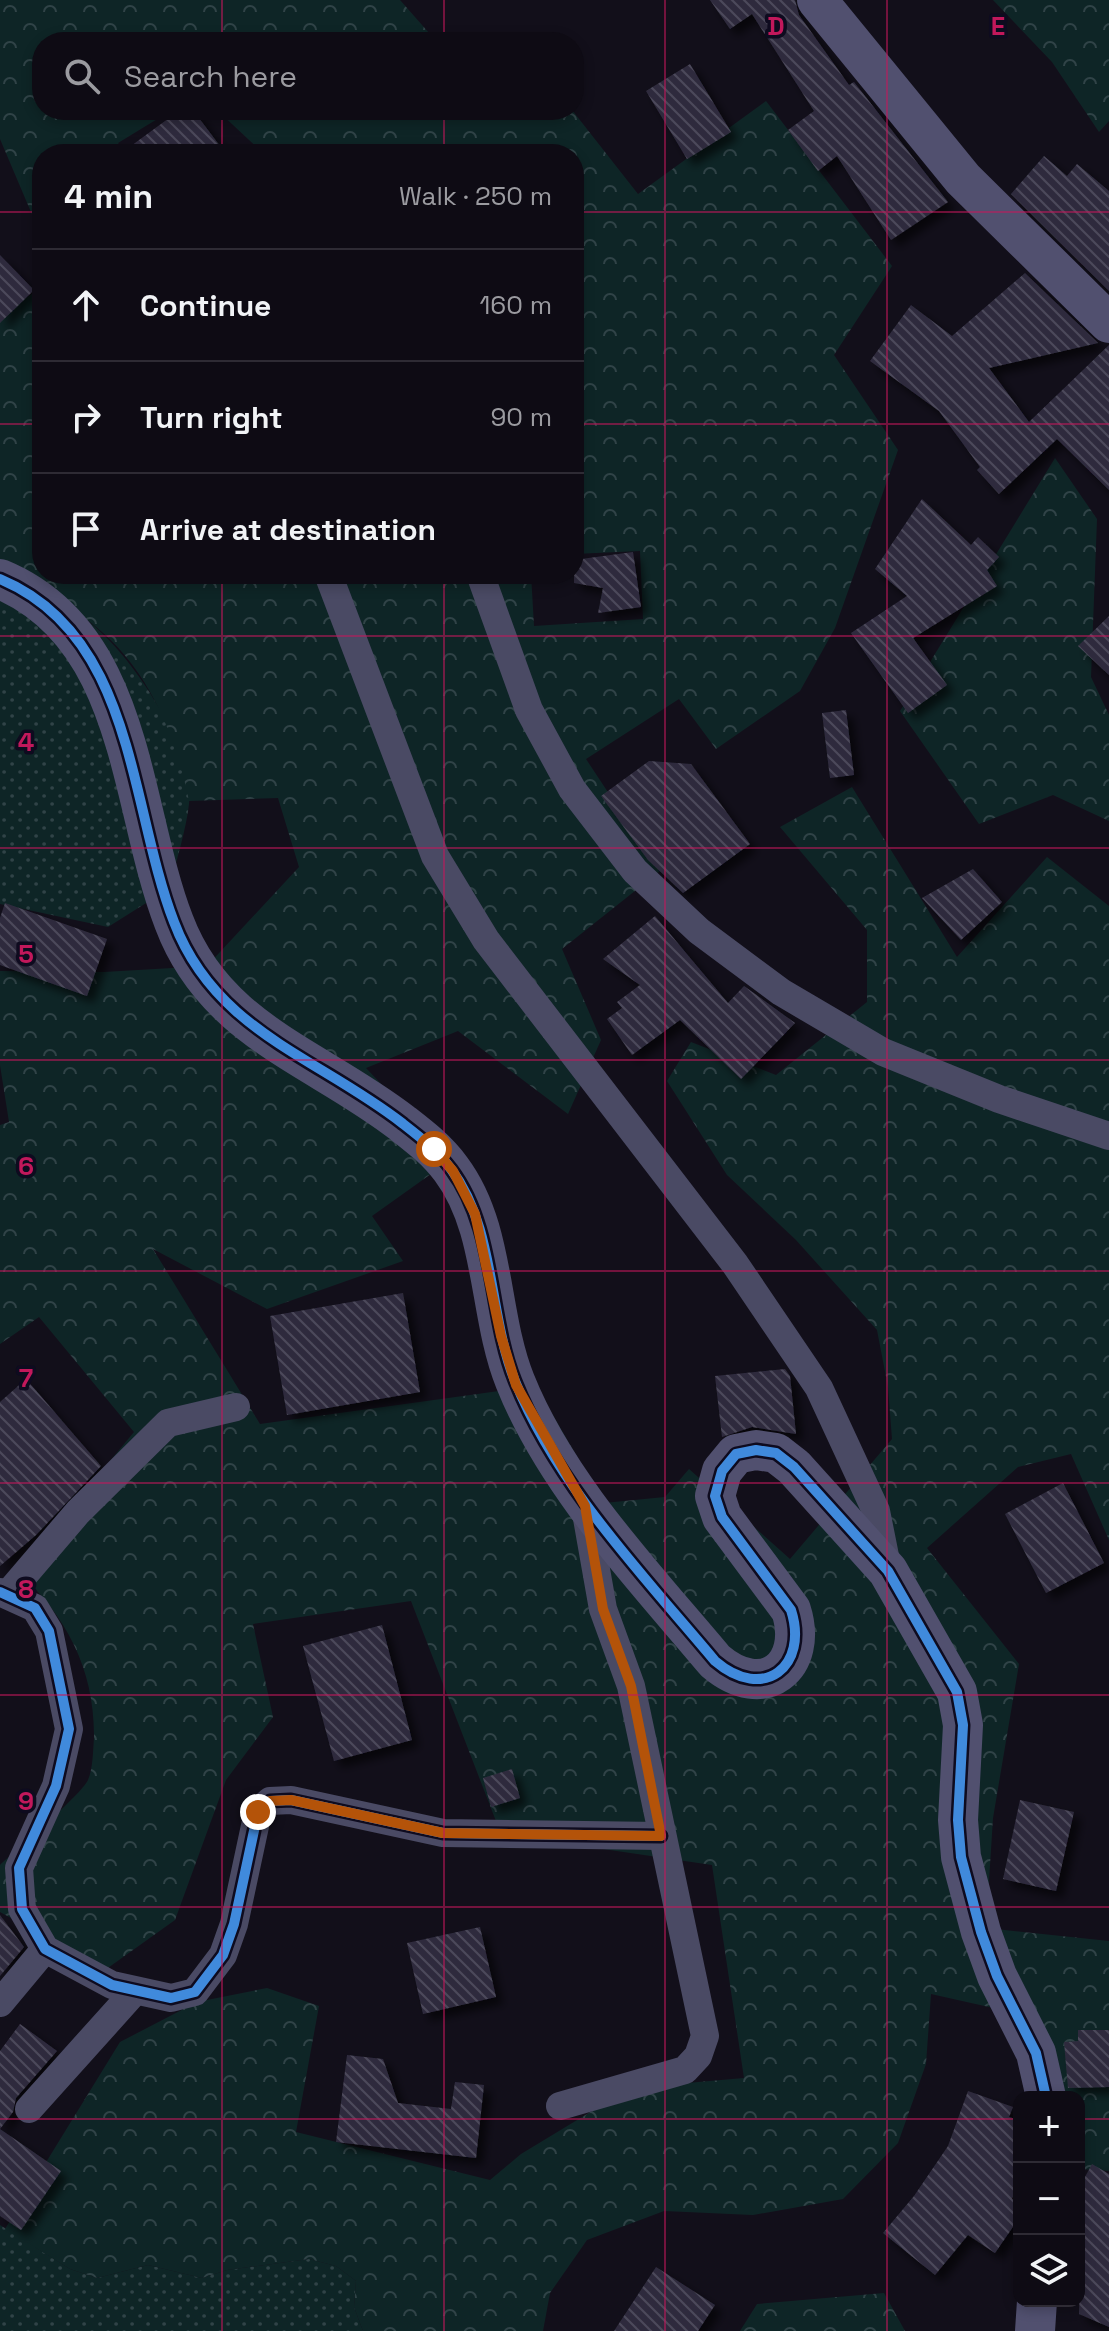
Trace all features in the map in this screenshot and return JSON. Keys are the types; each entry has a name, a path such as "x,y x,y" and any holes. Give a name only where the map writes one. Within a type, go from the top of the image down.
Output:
{"street":[{"path":"817,0 963,179 1109,323"},
{"path":"0,579 30,593 57,617 100,678 116,713 133,769 173,920 206,984 243,1021 370,1098 434,1149 453,1171 475,1214 501,1336 516,1385 585,1506 715,1661 729,1673 750,1681 768,1680 780,1672 792,1647 796,1627 791,1610 722,1517 715,1496 722,1471 736,1454 756,1450 776,1453 794,1467 888,1571 957,1692 963,1725 958,1820 961,1857 981,1932 997,1976 1036,2053 1045,2091"},
{"path":"332,584 435,856 486,940 735,1264 819,1388 876,1511 888,1571"},
{"path":"484,584 529,710 572,789 635,871 699,931 781,992 883,1052 999,1099 1109,1136"},
{"path":"236,1407 168,1423 78,1512 4,1593 35,1608 49,1631 69,1729 56,1786 19,1868 22,1909 45,1949 112,1985 171,1998 195,1992 223,1955 234,1924 258,1812 270,1801 291,1800 443,1833 661,1836"},
{"path":"560,2106 685,2070 698,2056 705,2036 631,1686 603,1609 585,1506"},
{"path":"0,2003 45,1949"},
{"path":"29,2109 135,1991"},
{"path":"1035,2331 1037,2307"}],"green space":[{"path":"0,0 400,0 428,32 32,32 32,120 156,120 119,144 32,144 32,214 0,139"},
{"path":"993,0 1109,0 1109,121 1099,132 1052,62"},
{"path":"766,101 892,266 834,355 898,450 835,628 800,691 716,749 679,699 586,759 660,871 562,949 601,1040 568,1114 458,1031 366,1068 452,1159 372,1216 403,1261 267,1309 153,1249 260,1424 536,1386 604,1503 665,1497 689,1469 790,1559 892,1439 888,1387 877,1330 796,1240 727,1175 667,1081 691,1042 776,1075 867,1002 867,930 780,827 852,787 957,957 1047,857 1109,906 1109,1540 1071,1454 1018,1467 927,1548 1019,1664 993,1818 986,1928 1109,1941 1109,2171 1085,2169 1085,2091 1041,2091 1029,2016 931,1994 926,2064 898,2143 843,2199 753,2215 664,2211 587,2240 550,2293 543,2331 363,2331 354,2307 356,2281 336,2266 309,2259 227,2270 202,2278 148,2265 97,2278 70,2269 5,2229 120,2042 197,2002 267,1988 319,2006 296,2132 490,2180 521,2154 630,2088 744,2078 712,1865 501,1834 411,1601 253,1624 273,1717 226,1780 175,1920 105,1970 0,1912 0,1865 83,1787 91,1770 94,1738 89,1690 75,1646 51,1607 18,1572 134,1432 39,1317 0,1344 0,1125 9,1122 0,1065 0,971 104,972 207,966 299,867 278,798 189,801 166,723 124,654 83,617 0,575 0,316 32,294 32,584 532,584 534,626 643,619 640,551 584,554 584,144 253,144 228,120 580,120 638,194"},
{"path":"1055,458 1097,519 1091,677 1109,715 1109,821 1053,795 979,824 900,711"},
{"path":"0,575 62,605 100,631 155,700 181,755 188,781 189,804 170,888 108,927 0,904"},
{"path":"0,2225 70,2269 97,2278 148,2265 202,2278 227,2270 309,2259 336,2266 356,2281 354,2307 363,2331 0,2331"},
{"path":"884,2293 905,2331 740,2331 757,2304"}],"building":[{"path":"710,0 795,0 799,15 849,85 854,82 948,202 891,240 837,156 818,171 788,130 814,111 752,14 730,29"},
{"path":"690,64 731,132 687,159 646,91"},
{"path":"166,120 200,120 218,144 134,144"},
{"path":"1044,156 1067,176 1077,164 1109,191 1109,291 1011,194"},
{"path":"0,255 32,288 32,292 0,323"},
{"path":"1025,273 1098,343 989,368 1029,422 1109,345 1109,490 1057,439 999,494 977,470 980,467 939,411 870,361 911,305 952,336"},
{"path":"922,499 971,545 978,537 999,557 987,570 997,586 913,638 947,685 908,713 851,633 907,596 875,569"},
{"path":"633,552 641,607 598,613 603,588 580,584 584,584 584,559"},
{"path":"1109,616 1109,675 1078,646"},
{"path":"846,710 854,775 830,778 822,713"},
{"path":"649,761 691,764 750,844 683,893 648,860 601,796"},
{"path":"973,869 1002,902 961,940 922,898"},
{"path":"5,903 107,939 87,996 0,965 0,918"},
{"path":"655,916 728,1003 744,986 795,1023 741,1079 680,1020 632,1055 607,1019 622,1008 617,1002 640,985 603,959"},
{"path":"403,1293 420,1392 287,1415 270,1316"},
{"path":"785,1369 790,1376 796,1434 752,1427 722,1437 715,1376"},
{"path":"26,1379 101,1466 36,1535 0,1566 0,1402"},
{"path":"1063,1483 1104,1563 1046,1593 1005,1514"},
{"path":"382,1625 412,1740 334,1761 303,1646"},
{"path":"512,1769 520,1798 491,1807 483,1778"},
{"path":"1020,1800 1074,1812 1056,1891 1003,1879"},
{"path":"0,1915 24,1947 0,1976"},
{"path":"480,1927 496,1997 423,2014 407,1943"},
{"path":"20,2024 57,2051 16,2098 13,2112 0,2129 0,2051"},
{"path":"1078,2030 1109,2030 1109,2087 1068,2088 1064,2042 1078,2041"},
{"path":"347,2055 383,2059 398,2103 451,2109 455,2082 484,2085 476,2158 336,2142"},
{"path":"968,2091 1013,2107 1009,2117 1013,2118 1013,2227 995,2253 968,2235 935,2275 883,2233 914,2196 948,2146"},
{"path":"0,2129 61,2171 21,2230 0,2216"},
{"path":"1092,2164 1109,2174 1109,2327 1079,2314 1079,2307 1085,2307 1085,2177"},
{"path":"656,2267 715,2305 698,2331 614,2331"}],"cycle path":[{"path":"0,579 44,605 78,640 103,682 121,728 174,922 192,959 215,990 272,1039 402,1123 451,1169 466,1193 476,1218 506,1355 533,1420 554,1457 604,1528 715,1661 733,1673 750,1679 765,1678 778,1672 788,1662 794,1648 795,1630 791,1610 722,1517 715,1496 722,1471 736,1454 756,1450 776,1453 794,1467 888,1571 957,1692 963,1725 958,1820 961,1857 981,1932 997,1976 1036,2053 1045,2091"},
{"path":"0,1592 35,1608 49,1631 69,1729 56,1786 19,1868 22,1909 45,1949 112,1985 171,1998 195,1992 223,1955 234,1924 258,1812 270,1801 291,1800 443,1833 661,1836"}],"route":[{"path":"258,1812 270,1801 291,1800 443,1833 661,1836 631,1686 603,1609 585,1506 516,1385 501,1336 475,1214 453,1171 434,1149"}]}
